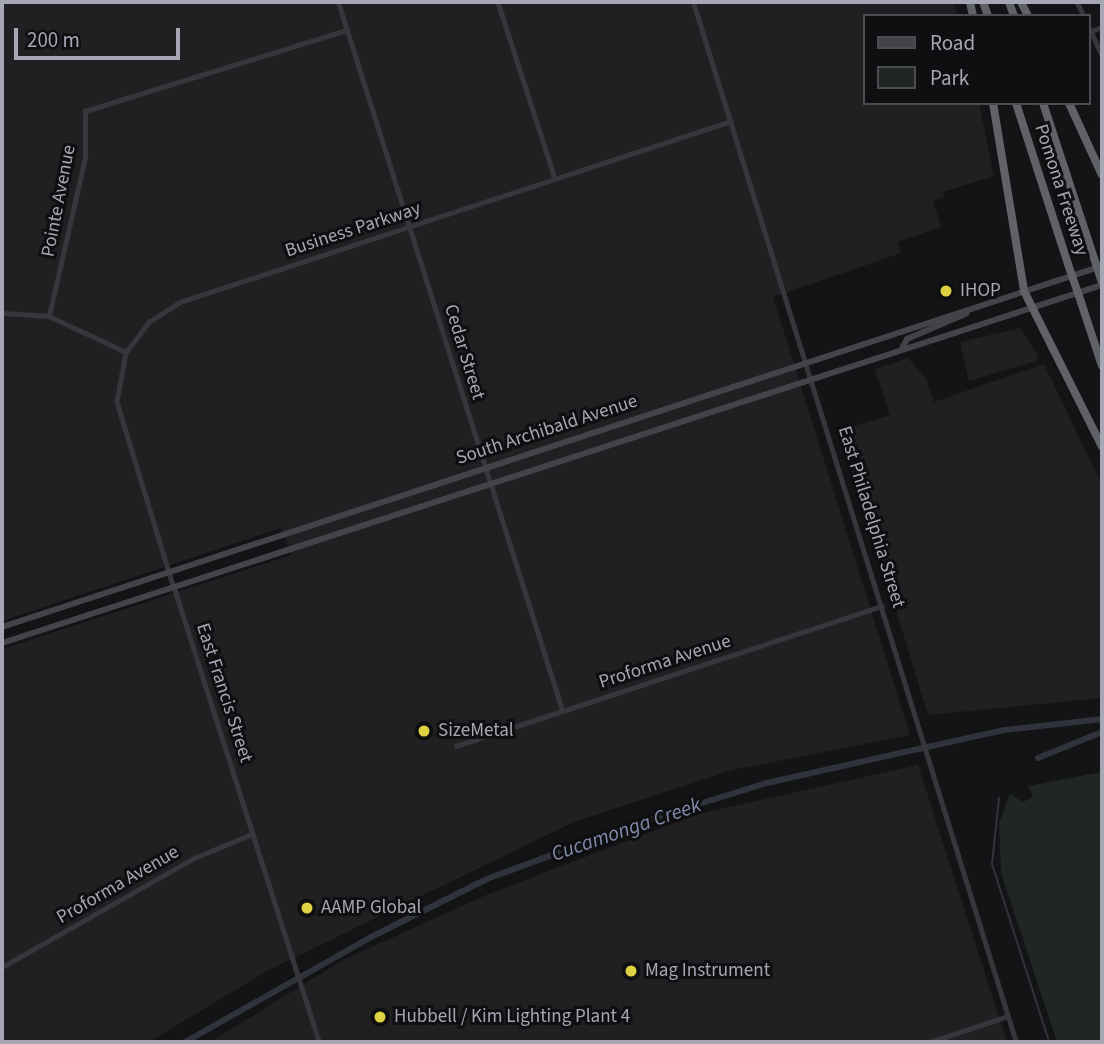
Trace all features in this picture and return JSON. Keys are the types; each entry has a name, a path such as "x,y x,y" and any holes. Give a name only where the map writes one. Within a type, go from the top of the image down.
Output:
{"highway":[{"path":"993,105 1024,291 1102,447"},
{"name":"Pomona Freeway","path":"1017,105 1102,366"},
{"name":"Pomona Freeway","path":"1044,105 1102,284"},
{"path":"1070,105 1102,175"}],"main road":[{"name":"South Archibald Avenue","path":"2,627 1102,266"},
{"name":"South Archibald Avenue","path":"2,643 488,482 812,380 1102,284"},
{"path":"901,350 907,339 981,305"}],"street":[{"name":"Cedar Street","path":"338,2 562,710"},
{"path":"498,2 555,179"},
{"name":"East Philadelphia Street","path":"693,2 883,606 1016,1042"},
{"path":"1102,27 1090,28 1102,55"},
{"name":"Pointe Avenue","path":"49,316 85,157 85,111 346,30"},
{"name":"Business Parkway","path":"126,352 149,322 180,302 731,121"},
{"path":"2,313 49,316 126,352"},
{"name":"East Francis Street","path":"126,352 117,402 168,571 320,1042"},
{"name":"Proforma Avenue","path":"456,746 883,606"},
{"name":"Proforma Avenue","path":"2,967 194,858 252,834"},
{"path":"930,1042 1008,1016"}],"shaded area":[{"path":"2,2 954,2 957,14 862,14 862,105 979,105 994,176 943,192 944,197 933,201 941,227 898,242 901,253 773,297 910,735 732,770 574,822 265,972 149,1042 2,1042 2,649 291,555 281,528 2,621"},
{"path":"1020,328 1038,356 1036,361 969,381 960,342"},
{"path":"908,358 926,378 934,402 1044,364 1102,485 1102,698 928,715 841,430 890,415 875,369"},
{"path":"918,765 1007,1042 210,1042 343,960 486,895 698,814"}],"green space":[{"path":"1102,772 1102,1042 1057,1042 1001,873 999,823 1010,794 1023,802 1033,797 1028,786"}],"waterway":[{"name":"Cucamonga Creek","path":"185,1042 371,937 487,879 644,821 767,783 914,750 1004,730 1102,719"},
{"name":"Cucamonga Creek","path":"1038,758 1102,732"},
{"path":"999,798 992,864 1049,1042"}],"place":[{"name":"IHOP","path":"946,291"},
{"name":"SizeMetal","path":"424,731"},
{"name":"AAMP Global","path":"307,908"},
{"name":"Mag Instrument","path":"631,971"},
{"name":"Hubbell / Kim Lighting Plant 4","path":"380,1017"}]}
